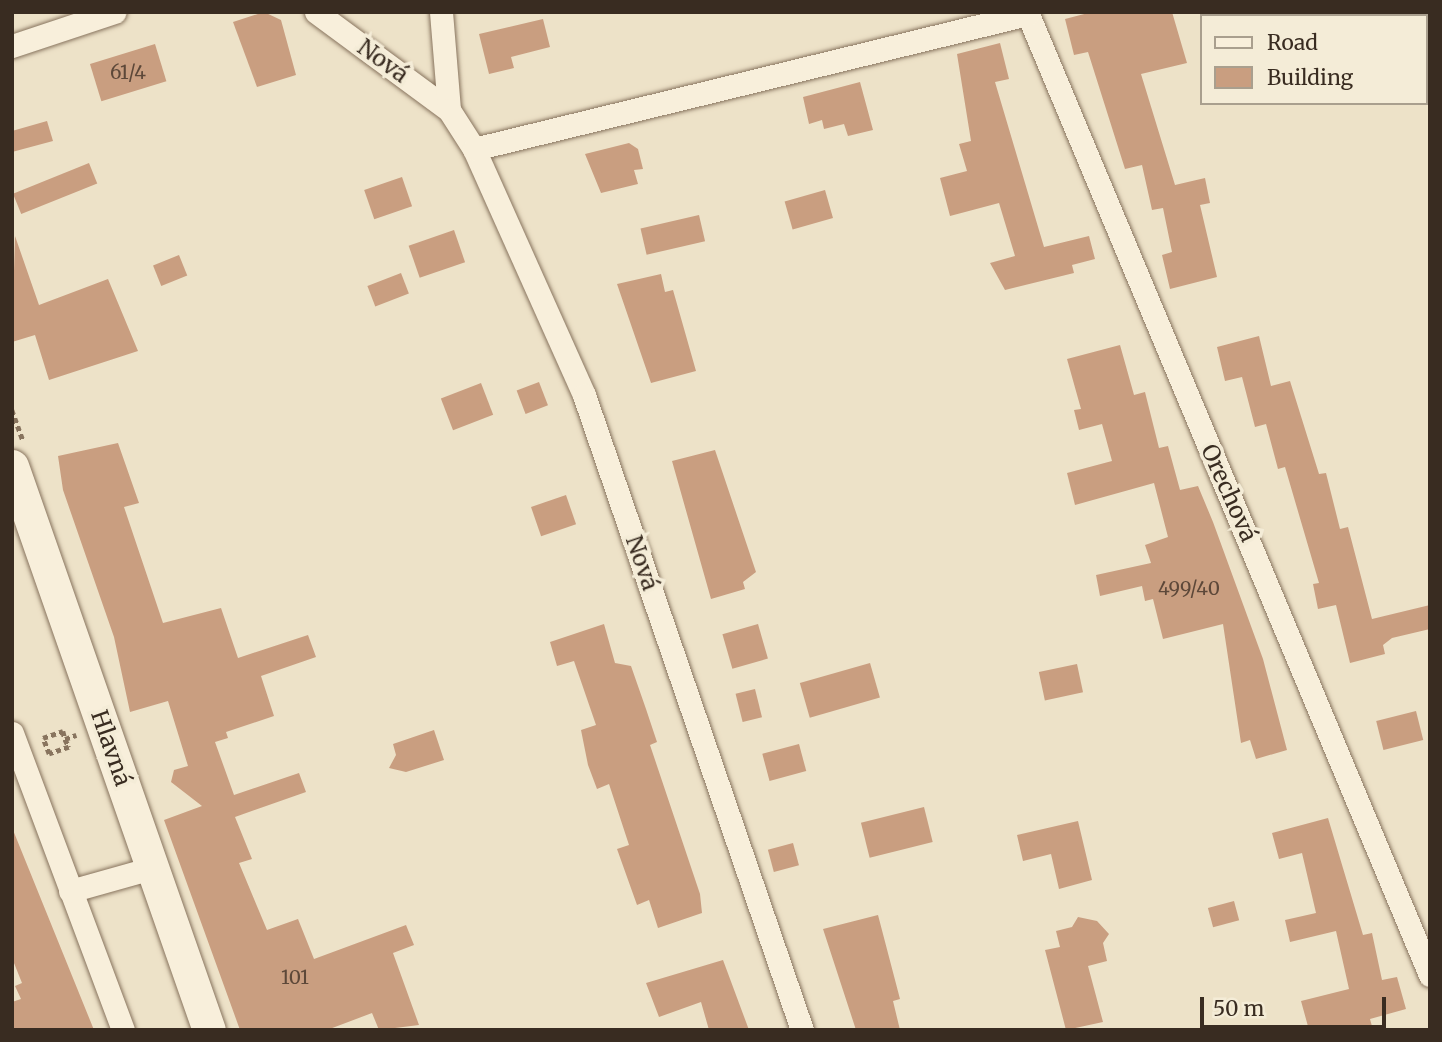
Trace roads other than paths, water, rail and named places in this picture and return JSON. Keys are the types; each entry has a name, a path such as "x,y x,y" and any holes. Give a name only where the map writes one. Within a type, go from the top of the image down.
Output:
{"main road":[{"name":"Hlavná","path":"12,466 209,1030"}],"street":[{"path":"12,46 114,12"},
{"name":"Nová","path":"316,12 449,110 474,149 584,395 802,1030"},
{"name":"Nová","path":"441,12 449,110"},
{"path":"474,149 1028,13"},
{"name":"Orechová","path":"1028,13 1430,975"},
{"path":"12,733 69,891 124,1030"},
{"path":"69,891 152,868"}]}
